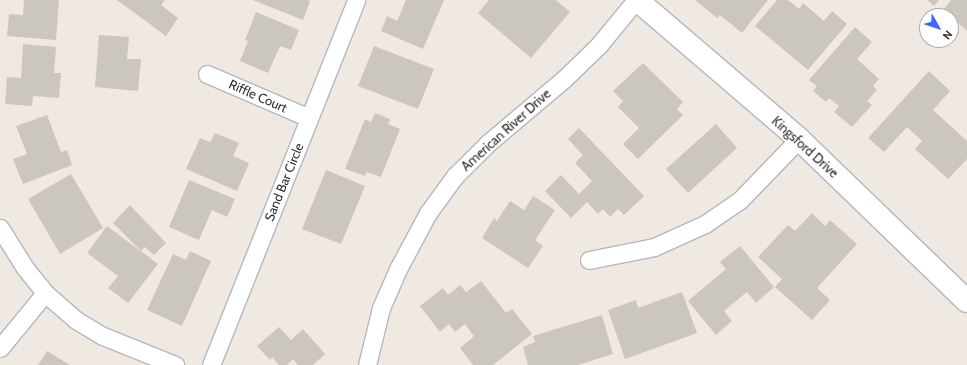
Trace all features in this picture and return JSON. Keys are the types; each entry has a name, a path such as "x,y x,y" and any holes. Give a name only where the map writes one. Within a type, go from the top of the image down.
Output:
{"street":[{"name":"Sand Bar Circle","path":"211,365 356,0"},
{"name":"Kingsford Drive","path":"636,0 799,140 967,301"},
{"name":"American River Drive","path":"367,365 381,308 398,269 428,213 455,176 487,144 593,51 636,0"},
{"name":"Riffle Court","path":"207,74 309,118"},
{"path":"589,260 654,247 706,224 740,200 799,140"},
{"path":"0,228 25,268 45,293 76,320 103,336 175,365"},
{"path":"0,348 45,293"}],"building":[{"path":"24,0 59,0 56,40 7,36 9,14 23,15"},
{"path":"117,0 165,0 161,5 178,18 166,36"},
{"path":"253,0 307,0 310,1 303,20"},
{"path":"406,0 444,0 423,49 381,31 387,16 397,21"},
{"path":"489,0 556,0 570,12 531,58 478,13"},
{"path":"695,0 768,0 742,33 720,15 717,18"},
{"path":"777,0 788,0 799,9 803,3 824,21 832,11 847,24 808,70 755,26"},
{"path":"927,0 939,0 934,6"},
{"path":"951,0 967,0 967,31 959,24 959,8 945,8"},
{"path":"256,12 299,30 291,50 280,46 268,73 240,61 248,41 245,40"},
{"path":"855,27 872,42 857,59 879,79 873,86 877,90 867,101 872,105 852,127 834,112 839,106 829,98 826,102 813,91 817,86 809,80"},
{"path":"99,35 129,37 127,59 141,59 138,91 95,87"},
{"path":"23,44 56,47 54,73 61,73 59,98 33,96 32,106 5,104 7,77 21,78"},
{"path":"374,46 434,69 418,109 358,86"},
{"path":"643,63 683,102 677,109 683,115 638,159 623,144 639,128 618,107 623,101 613,91"},
{"path":"929,71 950,91 933,110 967,141 967,159 948,179 915,149 922,141 907,127 884,152 868,138"},
{"path":"375,113 390,119 388,124 400,129 381,177 367,172 365,176 345,169 365,119 371,122"},
{"path":"47,115 61,152 67,150 72,165 23,184 13,159 27,154 16,126"},
{"path":"716,124 737,148 688,193 666,169"},
{"path":"579,128 644,196 624,215 618,209 610,217 603,209 598,214 587,202 571,218 545,191 561,175 579,194 592,181 575,163 583,155 568,139"},
{"path":"215,133 239,143 233,156 249,163 237,191 186,169 200,138 210,142"},
{"path":"326,170 365,186 341,244 302,229"},
{"path":"71,174 103,228 60,254 28,199"},
{"path":"189,180 235,199 227,217 212,210 199,240 169,227"},
{"path":"533,196 555,210 535,240 543,246 528,268 482,238 494,218 497,221 510,201 524,210"},
{"path":"130,205 166,243 154,255 145,247 141,251 113,223"},
{"path":"812,213 825,226 830,220 857,244 817,288 830,300 812,320 775,287 782,279 758,257 788,225 795,231"},
{"path":"107,226 158,264 128,303 108,288 118,276 87,253"},
{"path":"740,246 774,287 756,303 747,292 724,311 732,321 716,335 688,301 726,269 720,262"},
{"path":"190,251 211,261 182,326 147,310 173,254 186,260"},
{"path":"481,281 506,313 512,309 532,334 493,365 473,365 460,348 474,336 465,324 455,332 449,324 440,332 420,306 443,288 448,295 460,285 466,292"},
{"path":"682,292 697,333 625,359 608,310 636,300 638,308"},
{"path":"602,315 613,354 578,365 528,365 523,347 535,342 533,336"},
{"path":"279,327 291,340 303,329 325,354 313,365 298,365 293,359 287,365 279,365 272,357 270,360 257,346"},
{"path":"47,351 70,365 38,365"}]}
